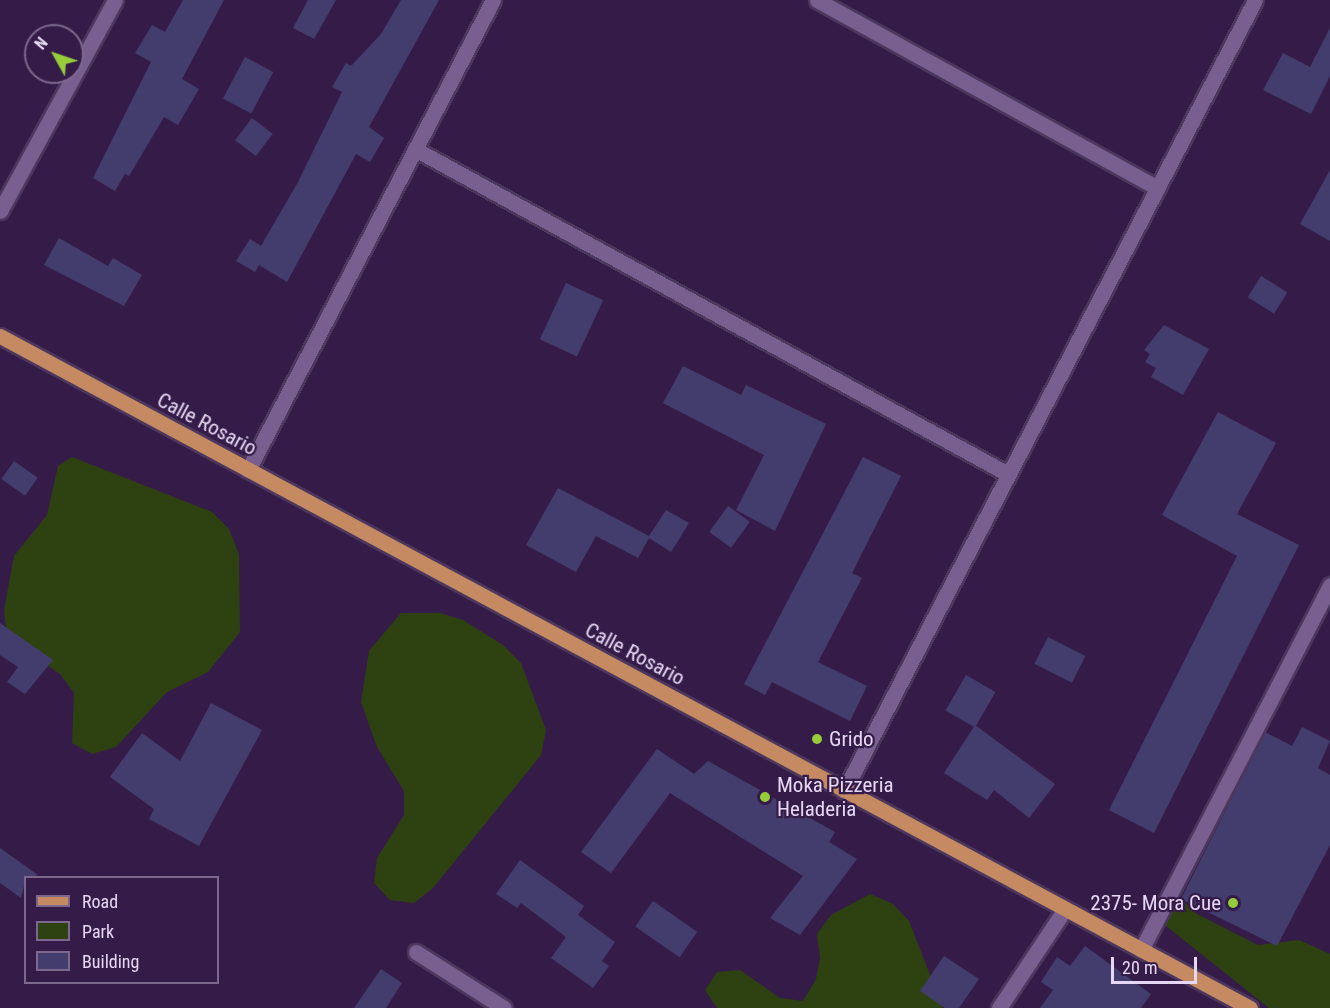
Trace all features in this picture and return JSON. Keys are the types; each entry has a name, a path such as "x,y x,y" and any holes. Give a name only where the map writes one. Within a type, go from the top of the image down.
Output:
{"main road":[{"name":"Calle Rosario","path":"0,336 1250,1008"}],"street":[{"path":"0,211 115,0"},
{"path":"248,470 493,0"},
{"path":"816,0 1157,188"},
{"path":"843,790 1255,0"},
{"path":"415,149 1008,474"},
{"path":"1141,950 1330,585"},
{"path":"999,1008 1065,909"},
{"path":"416,952 504,1008"}],"green space":[{"path":"72,457 212,512 229,529 239,554 240,632 208,672 167,692 116,747 92,754 72,743 74,693 60,674 20,647 6,628 4,610 14,556 47,515 58,466"},
{"path":"401,613 440,613 463,620 503,645 521,663 546,730 541,755 433,888 414,903 390,900 374,883 377,858 404,815 404,791 377,747 361,702 369,651"},
{"path":"870,894 893,904 909,921 943,1008 717,1008 705,990 717,972 740,970 780,998 803,1001 816,979 820,958 817,934 831,915"},
{"path":"1162,894 1181,899 1197,914 1258,945 1299,940 1330,954 1330,1008 1269,1008 1146,910"}],"building":[{"path":"183,0 224,0 182,79 199,89 178,125 164,117 129,176 125,174 115,191 93,178 151,62 135,53 152,25 165,32"},
{"path":"308,0 336,0 314,39 293,28"},
{"path":"401,0 439,0 369,127 384,138 370,162 356,154 287,282 259,265 255,272 236,261 250,239 261,246 298,182 342,92 332,87 346,63 351,66 381,34"},
{"path":"1330,28 1330,76 1311,114 1263,90 1283,53 1310,67"},
{"path":"245,57 273,72 251,114 223,98"},
{"path":"252,118 273,134 256,156 235,140"},
{"path":"1330,170 1330,241 1300,224"},
{"path":"59,238 108,266 113,258 142,275 124,306 44,265"},
{"path":"1261,276 1287,292 1274,314 1248,297"},
{"path":"566,283 603,300 577,357 540,339"},
{"path":"1164,325 1209,349 1183,395 1151,377 1156,368 1145,362 1150,354 1144,350"},
{"path":"683,366 741,395 746,385 826,424 775,531 736,510 764,455 663,403"},
{"path":"1218,412 1276,443 1237,514 1299,545 1154,833 1109,810 1237,556 1162,515"},
{"path":"863,457 901,476 852,573 862,578 818,662 867,686 850,721 772,682 765,695 744,684"},
{"path":"14,461 38,478 25,496 1,479"},
{"path":"558,488 649,536 666,510 689,523 671,552 649,538 638,558 596,536 576,572 526,545"},
{"path":"728,506 750,522 731,548 709,532"},
{"path":"0,623 53,660 25,694 7,682 18,667 0,655"},
{"path":"1048,637 1085,656 1072,683 1034,664"},
{"path":"966,675 995,692 975,728 946,711"},
{"path":"211,703 262,730 199,846 149,819 154,809 110,777 142,733 180,761"},
{"path":"975,725 1055,784 1029,818 994,790 987,800 944,773"},
{"path":"1302,727 1330,741 1318,768 1330,775 1330,845 1277,946 1181,899 1265,732 1292,746"},
{"path":"657,749 694,774 708,761 835,832 829,842 857,859 800,935 770,918 803,876 670,793 611,873 581,852"},
{"path":"0,848 38,875 24,876 21,898 0,883"},
{"path":"520,860 584,906 578,915 615,942 602,961 609,966 593,988 551,958 566,937 521,903 517,908 496,894"},
{"path":"653,901 697,932 679,957 635,926"},
{"path":"1085,946 1151,994 1141,1008 1040,1008 1053,990 1041,982 1057,957 1070,966"},
{"path":"944,956 979,979 959,1008 945,1008 920,991"},
{"path":"381,969 402,983 386,1008 354,1008"}],"place":[{"name":"Grido","path":"817,739"},
{"name":"Moka Pizzeria Heladeria","path":"765,797"},
{"name":"2375- Mora Cue","path":"1233,903"}]}
